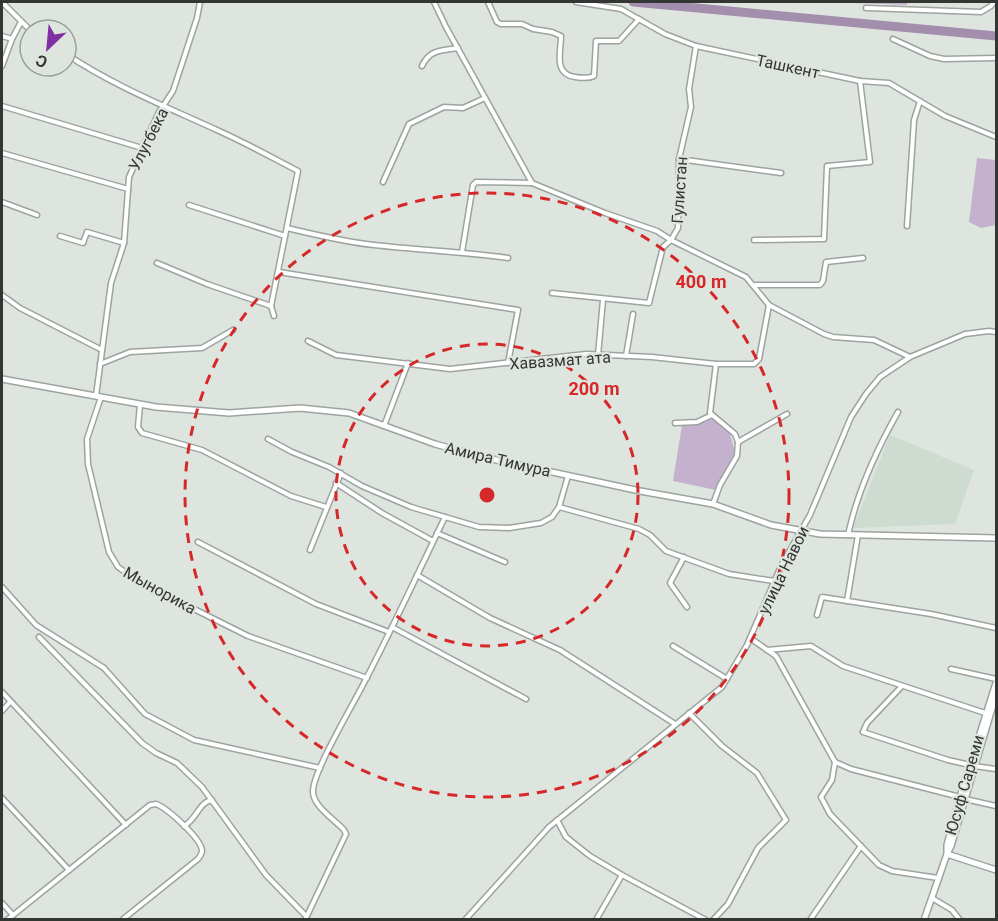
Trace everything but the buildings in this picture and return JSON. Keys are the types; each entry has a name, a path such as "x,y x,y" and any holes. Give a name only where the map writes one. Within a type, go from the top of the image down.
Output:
{"street":[{"path":"2,2 18,19"},
{"name":"Улугбека","path":"98,397 111,283 124,243 129,177 173,91 181,71 200,2"},
{"path":"434,2 532,183"},
{"path":"488,2 497,22 501,24 522,24 533,29 559,34 561,40 559,61 562,71 568,76 591,78 594,76 596,41 619,41 639,19"},
{"name":"Ташкент","path":"576,2 621,9 665,34 696,46 860,81 888,83 945,116 996,137"},
{"path":"866,8 981,12 994,2"},
{"path":"2,66 18,28"},
{"path":"2,36 12,39"},
{"path":"893,39 930,56 944,59 996,58"},
{"name":"Гулистан","path":"552,293 649,303 663,247 671,240 678,228 680,159 691,107 689,89 696,46"},
{"path":"422,66 427,57 437,52 458,48"},
{"path":"78,62 163,107 220,131 298,171 271,306 274,316"},
{"path":"754,240 824,239 827,166 870,162 860,81"},
{"path":"383,182 409,124 444,107 463,108 485,98"},
{"path":"907,226 914,120 920,101"},
{"path":"2,106 142,148"},
{"path":"2,153 128,189"},
{"path":"680,159 781,173"},
{"path":"462,252 473,185 476,182 532,183 605,213 657,231 746,277 769,305 829,337 874,340 910,357"},
{"path":"2,202 37,215"},
{"path":"189,205 285,236"},
{"path":"287,228 373,245 508,258"},
{"path":"60,236 83,243 87,232 124,243"},
{"path":"754,285 820,285 823,281 826,262 863,258"},
{"path":"157,263 207,284 271,306"},
{"path":"279,272 518,310 508,363"},
{"path":"2,295 20,308 102,350"},
{"path":"598,355 603,300"},
{"name":"Хавазмат ата","path":"308,341 336,355 450,369 586,354 716,364 754,364 759,359 769,305"},
{"path":"626,356 633,314"},
{"path":"100,364 130,351 202,348 233,330"},
{"name":"улица Навои","path":"465,920 557,820 722,687 750,638 799,530 810,515 850,417 880,377 910,357 965,334 996,332"},
{"path":"384,426 408,363"},
{"path":"713,504 720,485 737,456 738,442 735,434 710,413 716,364"},
{"name":"Амира Тимура","path":"2,379 140,405 230,413 300,408 349,413 435,444 478,456 713,504 771,525 820,534 996,538"},
{"name":"Мынорика","path":"98,397 87,439 88,464 109,552 118,567 136,580 248,636 367,678"},
{"path":"140,405 138,427 142,433 202,450 291,496 326,507"},
{"path":"848,535 870,470 898,412"},
{"path":"738,442 787,414"},
{"path":"675,423 697,422 712,415"},
{"path":"268,439 392,499 479,527 509,528 541,523 552,517 559,507 568,476"},
{"path":"310,550 341,473"},
{"path":"336,483 382,513 433,541"},
{"path":"559,507 639,529 650,535 666,551 729,574 774,581"},
{"path":"39,637 142,743 177,763 202,787 266,875 306,918 346,834 316,802 313,787 320,768 367,678 445,517"},
{"path":"437,533 505,562"},
{"path":"847,601 858,535"},
{"path":"198,542 316,604 389,632"},
{"path":"684,557 670,583 687,607"},
{"path":"417,575 490,618 560,650 675,724"},
{"path":"2,587 36,625 104,668 145,714 194,740 320,768"},
{"path":"817,615 822,597 931,614 996,628"},
{"path":"392,627 526,699"},
{"path":"750,638 776,656 835,762 851,769 996,806"},
{"path":"673,646 727,679"},
{"path":"767,650 811,646 843,666 990,714"},
{"path":"951,669 996,681"},
{"name":"Юсуф Сареми","path":"990,714 996,681"},
{"path":"902,685 867,723 863,732 948,760 996,769"},
{"path":"2,692 126,825"},
{"name":"Юсуф Сареми","path":"924,920 996,695"},
{"path":"2,711 10,702"},
{"path":"689,713 722,746 757,773 786,820 758,848 728,904 712,920"},
{"path":"835,762 832,780 821,797 830,814 879,865 892,871 938,878"},
{"path":"2,798 69,870"},
{"path":"184,825 193,820 204,803 212,800"},
{"path":"7,920 150,806 156,804 184,825 202,848 202,853 198,859 122,920"},
{"path":"557,820 566,837 590,856 706,920"},
{"path":"810,920 861,846"},
{"path":"946,854 996,870"},
{"path":"596,920 622,875"},
{"path":"931,898 952,910 960,920"},
{"path":"2,903 13,915"}],"shaded area":[{"path":"852,2 907,2 907,5 854,3"},
{"path":"977,158 996,160 996,225 981,228 969,222"},
{"path":"713,419 730,434 735,452 716,490 673,481 682,425"},
{"path":"890,435 974,470 955,524 853,528"}],"waterway":[{"path":"633,2 996,36"}]}
